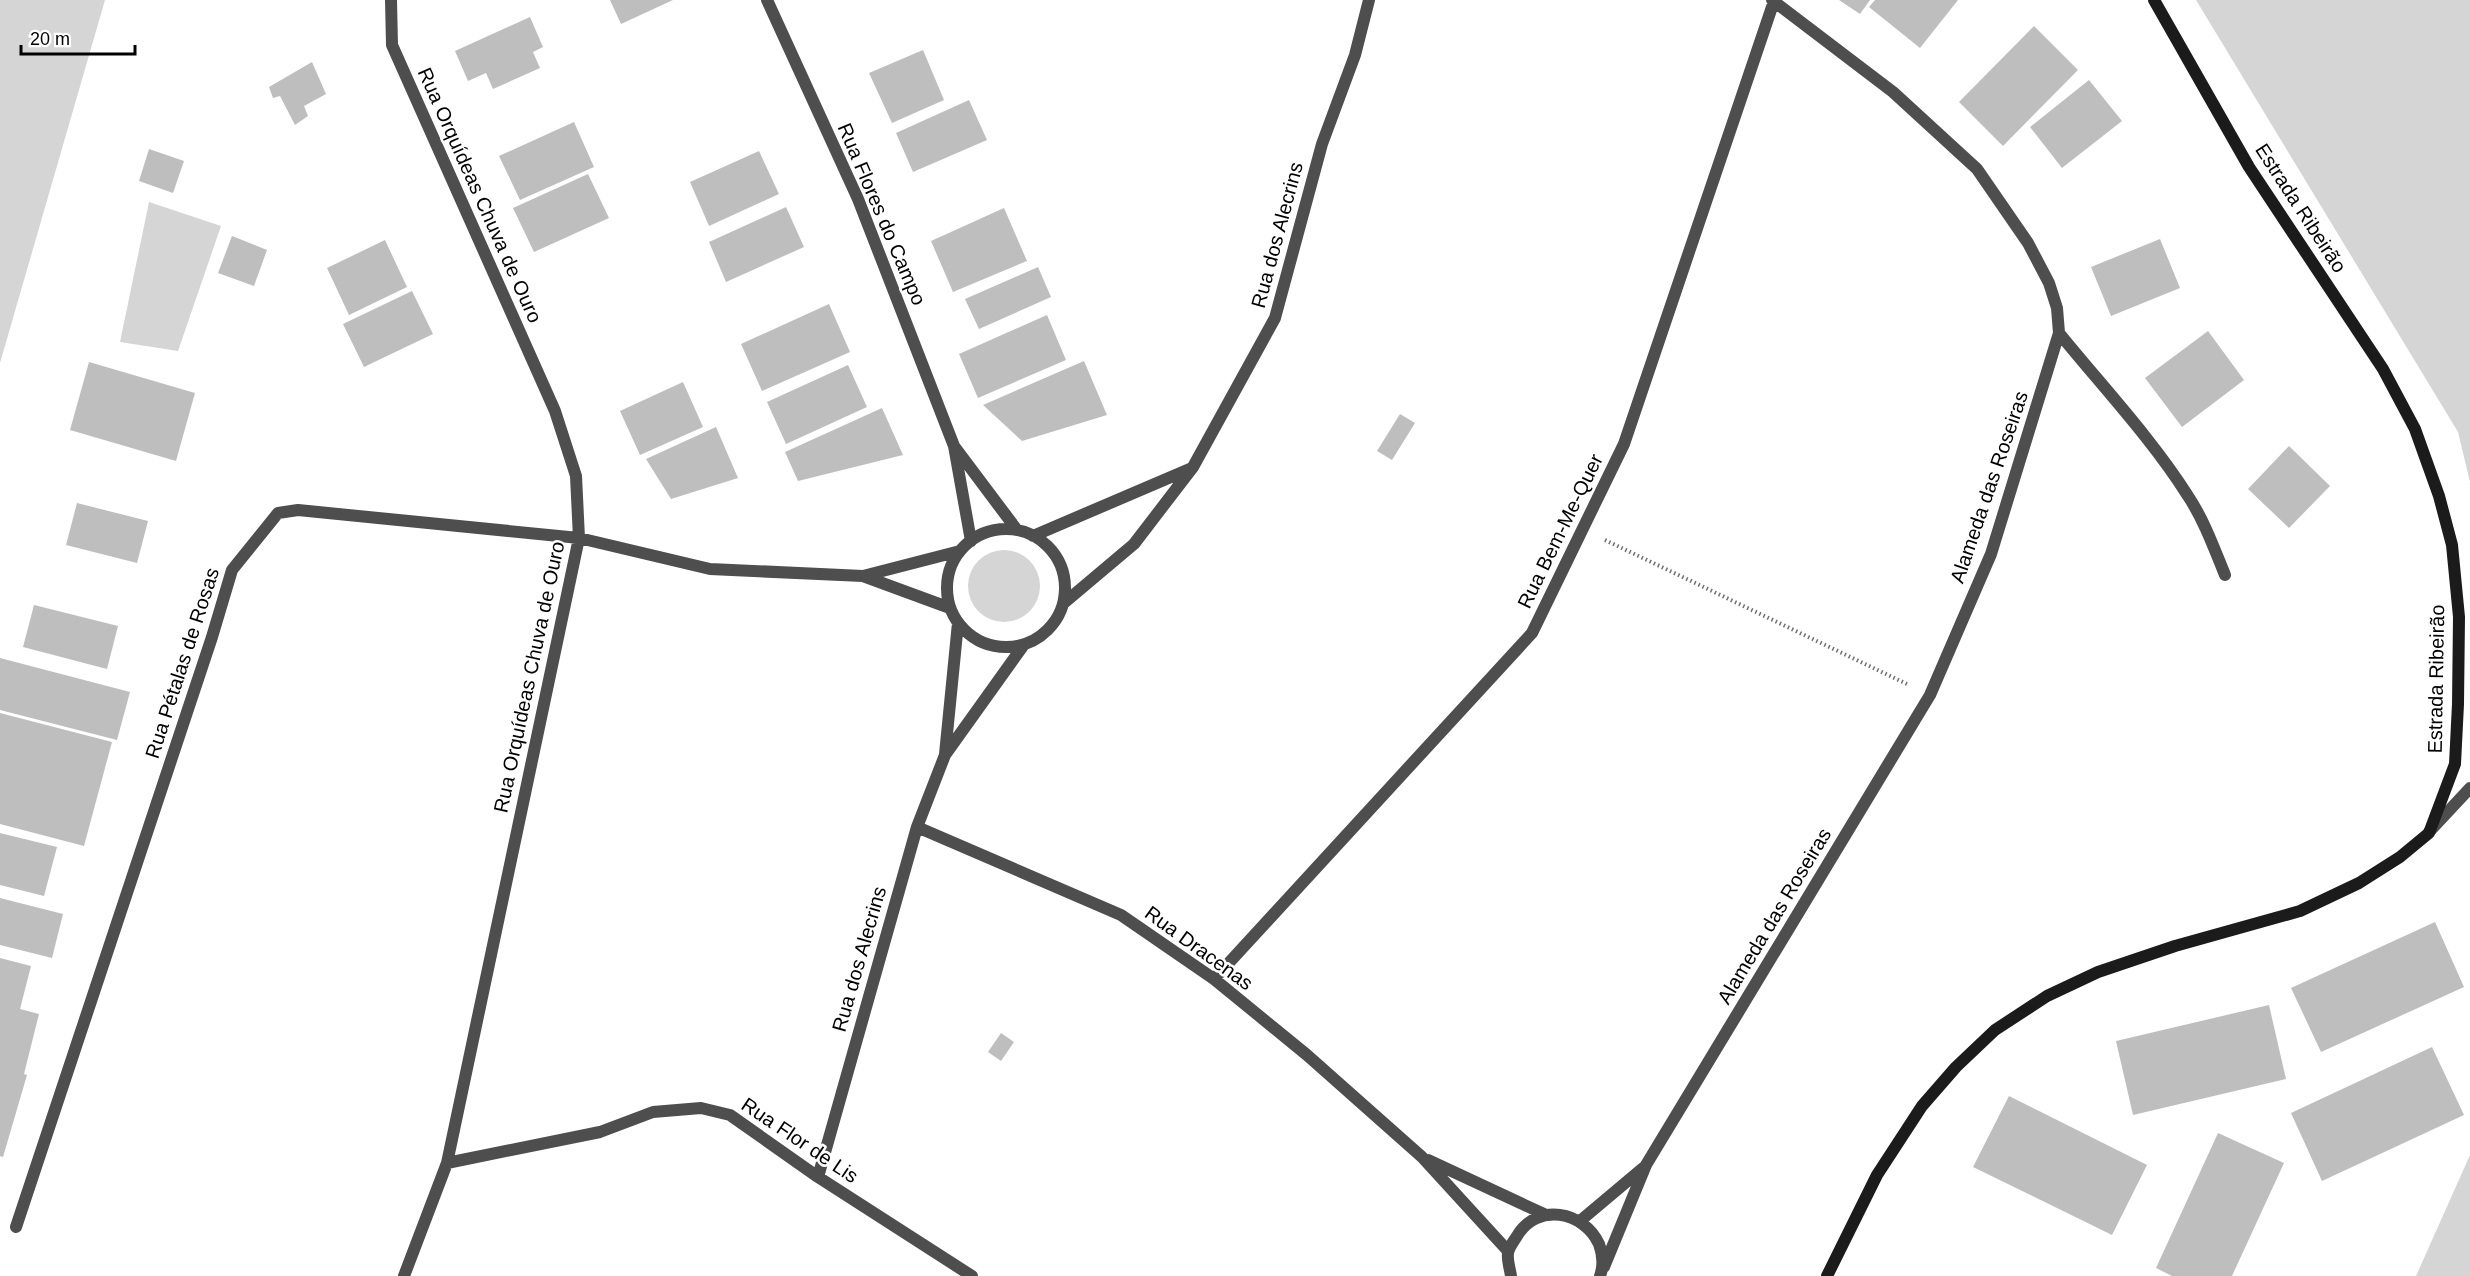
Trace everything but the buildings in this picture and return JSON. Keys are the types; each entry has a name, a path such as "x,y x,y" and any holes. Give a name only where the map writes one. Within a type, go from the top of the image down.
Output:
{"street":[{"name":"Rua Orquídeas Chuva de Ouro","path":"391,0 392,45 555,411 576,476 579,538 447,1163 404,1276"},
{"name":"Rua Flores do Campo","path":"767,0 858,199 954,446 971,541"},
{"name":"Rua dos Alecrins","path":"1064,603 1134,544 1193,468 1275,318 1322,144 1355,55 1369,0"},
{"name":"Alameda das Roseiras","path":"1602,1272 1646,1165 1930,695 1991,554 2060,333 2057,308 2049,283 2028,243 1977,169 1893,92 1773,0"},
{"name":"Rua Bem-Me-Quer","path":"1214,979 1532,633 1624,444 1773,0"},
{"name":"Estrada Ribeirão","path":"1827,1276 1877,1174 1922,1106 1956,1067 1995,1030 2047,996 2098,972 2175,946 2300,911 2359,883 2400,857 2428,833 2455,764 2459,617 2452,545 2439,496 2415,429 2383,369 2249,167 2154,0"},
{"path":"2060,333 2189,496 2225,575"},
{"name":"Rua Flores do Campo","path":"954,446 1017,530"},
{"path":"1034,536 1193,468"},
{"name":"Rua Pétalas de Rosas","path":"16,1227 212,637 232,570 256,537 278,513 298,510 579,538 710,569 863,576 960,551"},
{"path":"999,529 1017,530 1034,536 1050,547 1060,564 1066,583 1064,603 1055,622 1041,636 1023,645 1005,648 987,645 971,636 958,624 950,608 946,591 948,573 960,551 982,534 999,529"},
{"name":"Rua Pétalas de Rosas","path":"863,576 950,608"},
{"name":"Rua dos Alecrins","path":"945,755 958,624"},
{"name":"Rua dos Alecrins","path":"818,1177 917,827 945,755 1023,645"},
{"path":"2428,833 2470,788"},
{"name":"Rua Dracenas","path":"917,827 1121,915 1214,979 1307,1055 1422,1157 1508,1251"},
{"name":"Rua Flor de Lis","path":"447,1163 600,1132 652,1112 700,1108 730,1115 818,1177 972,1276"},
{"name":"Rua Dracenas","path":"1422,1157 1546,1215 1560,1214 1580,1221"},
{"name":"Alameda das Roseiras","path":"1580,1221 1646,1165"},
{"path":"1511,1276 1508,1251 1522,1228 1546,1215"},
{"path":"1580,1221 1595,1236 1601,1250 1602,1272"}],"path":[{"path":"1582,529 1930,695"}],"shaded area":[{"path":"0,0 105,0 0,363"},
{"path":"2196,0 2470,0 2470,482 2458,432"},
{"path":"149,202 221,226 178,351 120,342"},
{"path":"997,550 1011,550 1030,560 1040,579 1040,593 1030,612 1011,622 997,622 978,612 968,593 968,579 978,560"},
{"path":"2470,1155 2470,1276 2416,1276"}]}
